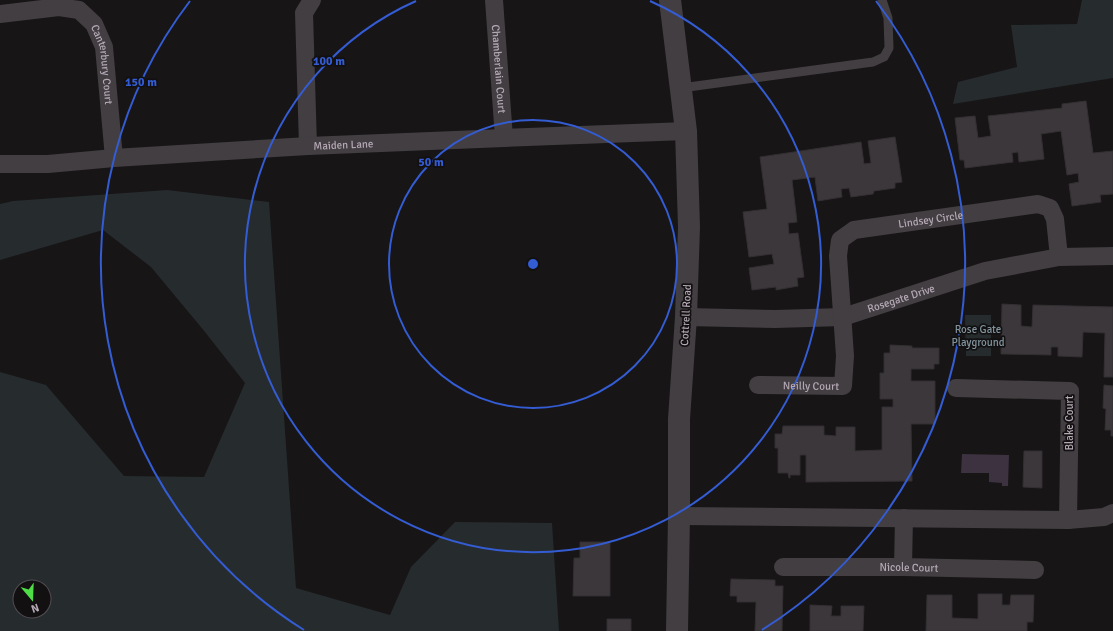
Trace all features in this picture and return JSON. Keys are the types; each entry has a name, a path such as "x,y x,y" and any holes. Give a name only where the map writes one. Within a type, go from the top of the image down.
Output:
{"street":[{"path":"308,146 304,13 312,0"},
{"name":"Chamberlain Court","path":"494,0 504,138"},
{"name":"Cottrell Road","path":"670,0 686,131 689,227 686,317 679,419 677,631"},
{"name":"Canterbury Court","path":"0,14 59,7 79,10 94,24 104,47 114,158"},
{"name":"Maiden Lane","path":"0,164 48,164 114,158 308,146 686,131"},
{"name":"Lindsey Circle","path":"843,317 838,256 840,240 854,230 1038,204 1050,208 1055,219 1059,257"},
{"name":"Rosegate Drive","path":"686,317 775,319 843,317 985,270 1059,257 1113,256"},
{"name":"Neilly Court","path":"758,385 843,386 845,356 843,317"},
{"name":"Blake Court","path":"956,388 1070,391 1068,520"},
{"path":"679,516 1068,520 1104,517 1113,513"},
{"path":"903,567 904,518"},
{"name":"Nicole Court","path":"784,566 1035,570"}],"lane":[{"path":"681,88 873,62 884,57 889,48 888,18 882,0"}],"green space":[{"path":"1082,0 1113,0 1113,78 953,104 958,82 1017,67 1011,25 1077,24"},
{"path":"167,190 269,202 296,588 390,615 411,567 455,522 552,523 559,631 0,631 0,372 46,385 124,476 204,477 245,383 151,267 103,230 0,260 0,204 13,201"},
{"name":"Rose Gate Playground","path":"965,315 991,315 991,356 966,356"}],"shaded area":[{"path":"962,454 1009,455 1008,486 1002,486 1002,483 989,482 989,473 961,473"}],"building":[{"path":"1086,101 1093,153 1113,151 1113,194 1100,195 1101,202 1072,206 1069,184 1079,182 1078,173 1067,175 1061,131 1041,134 1044,159 1019,162 1018,152 1012,153 1013,162 965,168 964,160 960,160 955,118 975,116 978,138 991,136 988,116 1062,108 1062,104"},
{"path":"895,137 902,182 895,183 895,188 874,191 873,194 851,197 849,188 841,189 842,197 818,201 815,177 792,180 797,222 788,223 789,234 798,233 804,277 797,278 798,286 776,290 776,287 752,290 749,268 774,264 772,254 749,257 743,212 767,209 760,157 861,142 864,164 871,163 868,141"},
{"path":"1002,304 1021,305 1021,326 1032,327 1033,305 1113,307 1113,377 1104,377 1105,333 1083,332 1082,357 1058,356 1058,347 1051,347 1051,355 1001,354"},
{"path":"890,345 912,346 912,348 939,348 939,364 934,364 934,369 911,369 911,381 935,381 935,424 911,424 912,481 806,482 806,455 800,455 800,475 790,475 789,478 788,473 778,473 778,448 775,448 775,434 782,434 783,426 824,426 824,435 836,436 836,427 855,427 855,451 882,450 882,407 893,407 893,399 880,399 880,373 884,373 884,353 890,353"},
{"path":"1104,385 1113,386 1113,436 1111,436 1111,430 1105,430 1106,409 1103,408"},
{"path":"1024,451 1042,451 1042,488 1023,487"},
{"path":"580,542 610,542 610,596 573,596 574,558 580,558"},
{"path":"731,579 775,580 775,586 783,586 782,631 755,631 756,602 737,602 737,596 730,596"},
{"path":"978,594 1002,594 1002,605 1010,605 1011,595 1034,595 1033,622 1027,622 1027,631 926,631 927,595 952,595 952,618 978,619"},
{"path":"810,605 832,606 831,616 841,616 841,606 864,606 863,631 810,631"},
{"path":"607,619 631,619 631,631 607,631"}]}
